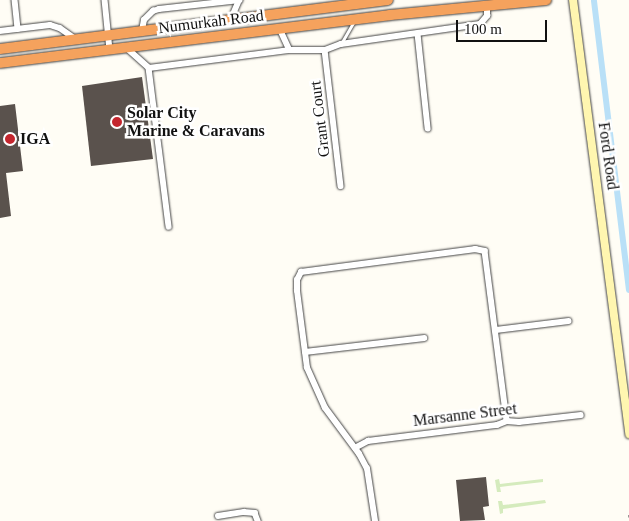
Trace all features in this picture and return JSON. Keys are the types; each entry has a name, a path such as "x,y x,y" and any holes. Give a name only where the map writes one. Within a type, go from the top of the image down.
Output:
{"highway":[{"name":"Numurkah Road","path":"0,49 388,0"},
{"name":"Numurkah Road","path":"0,63 486,3 546,0"},
{"path":"342,5 351,13 372,17"},
{"path":"142,31 148,39 159,44"}],"street":[{"path":"15,0 18,29"},
{"path":"105,0 110,50"},
{"path":"142,31 144,20 148,15 159,9 239,0 231,19"},
{"name":"Ford Road","path":"573,0 629,434"},
{"path":"149,68 290,50 325,50 341,44 480,24 487,16 486,3"},
{"path":"0,32 50,25 60,28 76,39"},
{"path":"280,29 290,50"},
{"path":"418,34 428,128"},
{"path":"128,48 149,68 169,228"},
{"name":"Grant Court","path":"325,50 342,186"},
{"path":"375,521 367,470 354,448 325,408 307,368 297,291 297,280 301,272 475,249 485,251 507,421"},
{"path":"496,330 568,321"},
{"path":"305,352 424,338"},
{"name":"Marsanne Street","path":"354,448 368,441 496,425 507,421 519,422 580,415"},
{"path":"218,516 244,512 256,513 258,521"}],"lane":[{"path":"341,44 355,20"}],"green space":[{"path":"499,479 500,484 543,479 543,482 500,487 501,492 497,492 495,480"},
{"path":"545,500 546,503 503,509 503,513 500,514 498,501 502,501 503,505"}],"building":[{"name":"Solar City Marine & Caravans","path":"142,77 153,159 91,166 82,86"},
{"name":"IGA","path":"15,104 23,171 6,173 11,216 0,218 0,106"},
{"path":"486,477 489,506 483,507 485,520 460,521 456,480"}],"waterway":[{"path":"594,1 629,290"}],"place":[{"name":"Solar City Marine & Caravans","path":"117,122"},
{"name":"IGA","path":"10,139"}]}
